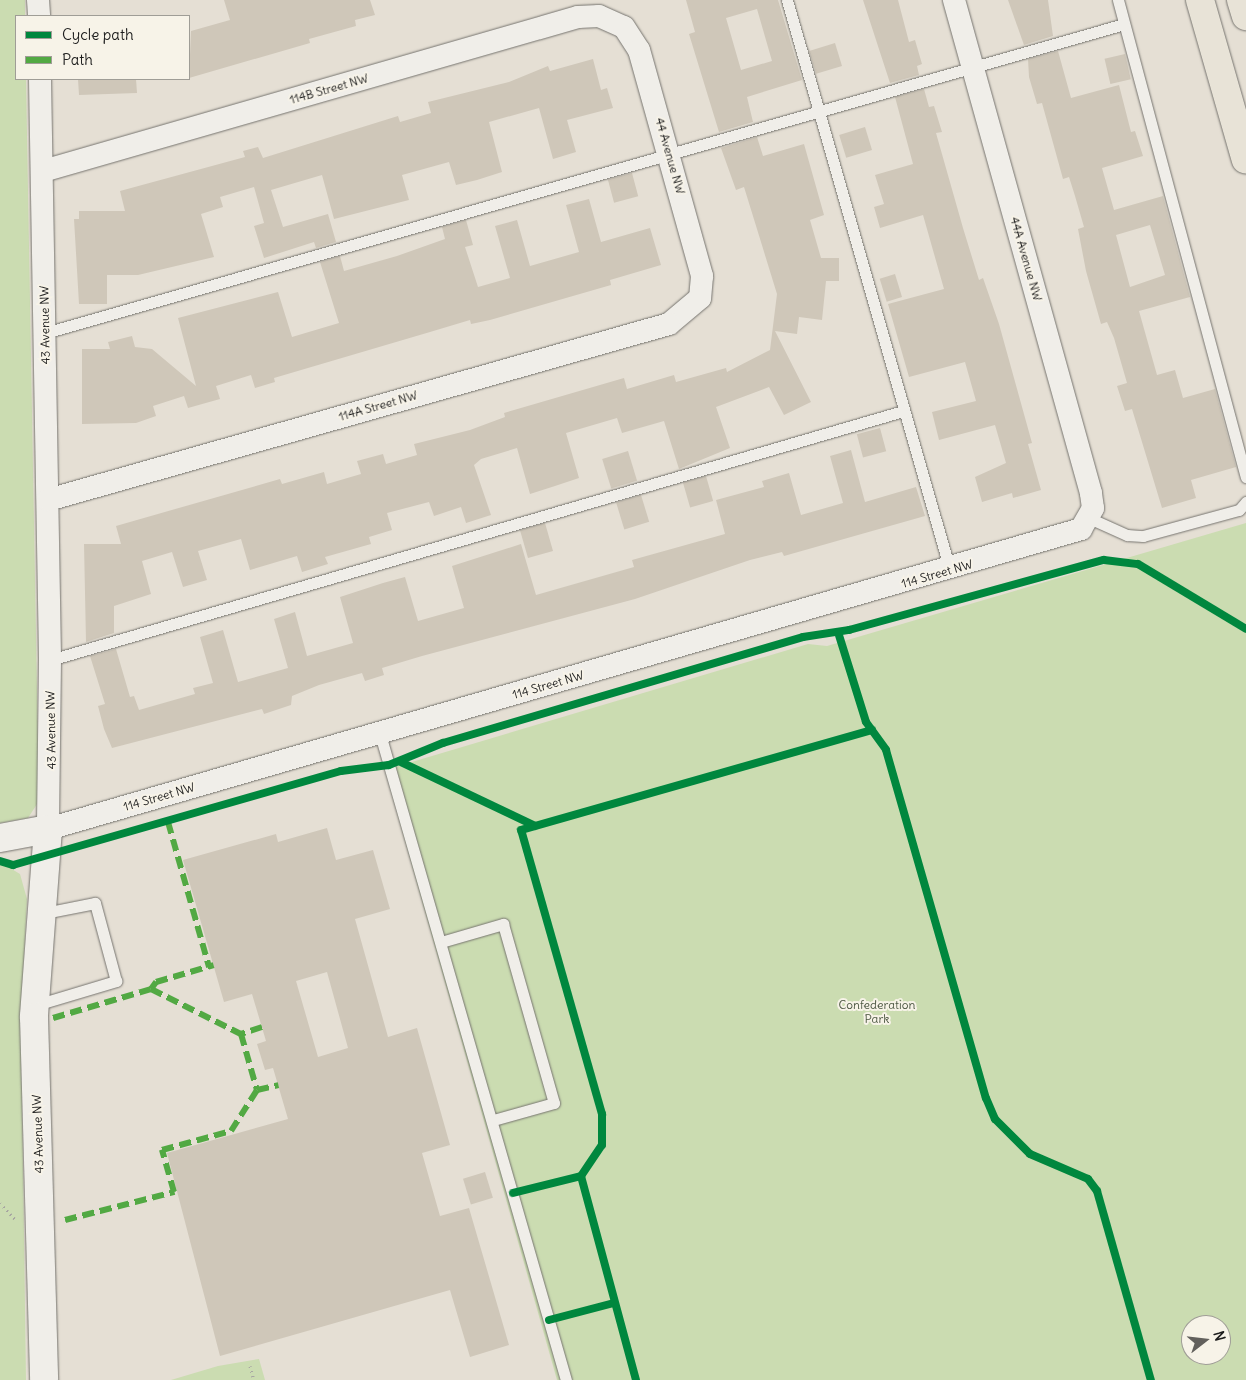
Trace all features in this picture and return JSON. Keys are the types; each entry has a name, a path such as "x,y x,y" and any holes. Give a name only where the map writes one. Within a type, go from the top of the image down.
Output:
{"highway":[{"path":"1200,0 1246,160"},
{"path":"1242,0 1246,16"}],"street":[{"name":"44A Avenue NW","path":"954,0 1091,493 1089,518"},
{"name":"114B Street NW","path":"43,171 578,17 599,16 617,21"},
{"name":"44 Avenue NW","path":"617,21 639,50 701,266 700,298"},
{"name":"43 Avenue NW","path":"40,80 50,660 48,828 34,1006 44,1380"},
{"name":"114A Street NW","path":"48,500 669,324 700,298"},
{"name":"114 Street NW","path":"0,838 48,828 1067,536 1089,518"}],"lane":[{"path":"787,0 903,412 950,570"},
{"path":"1118,0 1246,477"},
{"path":"45,333 1124,24"},
{"path":"50,660 903,412"},
{"path":"1089,518 1127,535 1143,536 1239,510 1246,502"},
{"path":"380,734 493,1120 566,1380"},
{"path":"34,1006 116,981 95,904 40,914"},
{"path":"441,942 503,924 554,1103 493,1120"}],"path":[{"path":"0,1203 21,1226"},
{"path":"250,1366 254,1380"}],"green space":[{"path":"0,0 25,0 25,15 15,15 15,80 26,80 39,801 28,818 0,823"},
{"name":"Confederation Park","path":"1246,523 1246,1380 557,1380 385,770 808,644 827,646"},
{"path":"0,862 20,874 27,899 21,1019 26,1380 0,1380"},
{"path":"259,1359 265,1380 171,1380 218,1366"}],"building":[{"path":"224,0 370,0 375,15 355,20 356,26 309,39 310,43 190,78 191,31 230,20"},
{"path":"686,0 778,0 802,80 747,97 753,122 719,132 689,34 695,32","holes":["757,9 772,61 741,70 726,18"]},
{"path":"863,0 898,0 909,42 915,40 922,64 917,66 919,75 890,83"},
{"path":"1008,0 1048,0 1053,36 1024,45"},
{"path":"835,43 842,66 816,74 809,51"},
{"path":"1058,51 1071,98 1119,85 1131,132 1135,131 1143,156 1102,168 1114,210 1163,196 1190,297 1139,311 1157,375 1175,370 1183,398 1215,389 1236,467 1191,480 1196,498 1162,508 1132,409 1125,411 1117,386 1127,383 1114,338 1107,322 1101,324 1086,271 1078,229 1084,227 1069,177 1063,179 1042,103 1037,104 1029,77 1028,59","holes":["1150,225 1165,275 1130,287 1116,235"]},
{"path":"1125,54 1131,79 1110,84 1105,59"},
{"path":"593,59 601,90 607,88 613,108 567,120 576,152 553,159 539,108 489,122 502,172 477,180 456,185 449,162 402,175 409,200 334,219 322,175 271,190 283,227 328,214 336,242 316,248 314,242 264,258 254,226 264,223 254,187 220,197 223,207 201,214 214,257 138,275 107,275 107,304 79,304 74,219 79,219 79,211 125,211 120,191 245,157 243,151 258,147 263,158 398,116 400,122 431,113 428,102 509,82 548,66 550,71"},
{"path":"78,80 136,80 137,93 79,95"},
{"path":"924,89 929,107 934,106 942,132 936,133 963,228 979,280 983,278 999,324 1032,443 1028,444 1041,490 1013,498 1012,493 982,502 975,477 1006,463 995,425 939,440 932,412 976,401 965,362 909,377 888,304 944,289 923,215 880,228 874,207 884,204 875,175 913,164 895,97"},
{"path":"865,127 872,150 846,158 839,135"},
{"path":"757,137 763,156 804,144 824,215 810,220 821,258 839,258 839,281 826,281 822,320 799,317 797,334 775,331 811,402 784,415 769,387 716,407 730,448 679,469 664,421 622,433 617,418 566,433 579,478 530,494 517,448 481,459 474,465 491,515 466,523 461,507 434,516 429,502 387,513 392,530 369,537 371,544 325,557 328,564 302,572 297,556 250,570 241,539 198,551 207,580 183,587 172,552 142,561 151,594 114,606 114,633 86,642 84,544 121,544 116,526 280,479 282,484 324,472 327,484 361,474 357,461 383,454 386,464 417,455 414,444 470,430 505,417 504,413 624,378 627,389 674,375 676,382 726,368 727,372 770,350 777,294 744,187 736,190 721,148"},
{"path":"632,173 638,196 614,203 608,179"},
{"path":"589,199 601,242 650,228 661,265 610,280 611,285 490,320 471,324 470,320 274,378 275,382 255,388 251,375 216,386 220,399 188,408 184,396 153,406 156,416 136,423 82,424 82,349 110,349 108,342 132,336 135,347 152,349 196,386 178,318 278,292 292,337 339,323 320,262 340,256 344,271 397,256 445,239 442,227 466,220 473,245 465,247 478,287 510,278 495,226 517,220 530,266 579,252 566,205"},
{"path":"895,274 902,297 887,302 880,279"},
{"path":"880,428 886,451 863,457 857,434"},
{"path":"851,450 865,502 916,487 925,516 784,556 782,552 750,560 635,599 422,656 382,668 384,675 365,681 362,673 319,685 292,696 291,705 264,714 262,709 112,748 104,729 98,706 105,704 90,656 116,649 130,697 134,696 139,710 195,694 193,688 213,683 200,637 223,630 238,682 288,668 274,619 295,612 307,656 353,643 340,597 405,577 418,621 464,608 452,566 521,544 536,595 634,567 632,560 725,534 716,500 764,487 762,481 789,473 801,515 843,503 830,456"},
{"path":"628,451 637,481 611,489 602,459"},
{"path":"706,476 713,501 690,508 683,483"},
{"path":"641,495 649,522 624,529 616,503"},
{"path":"545,523 553,551 528,558 520,530"},
{"path":"327,828 336,860 373,850 390,909 355,919 388,1037 417,1028 450,1145 422,1153 440,1216 469,1208 509,1345 470,1357 450,1290 220,1356 167,1153 288,1119 273,1068 265,1070 257,1044 266,1041 252,994 224,1002 183,860 276,834 278,842","holes":["327,972 348,1048 318,1057 296,981"]},
{"path":"485,1172 493,1198 471,1205 463,1179"}],"marked path":[{"path":"168,822 209,967"},
{"path":"151,989 156,982 214,965"},
{"path":"53,1018 151,989 241,1034"},
{"path":"262,1027 241,1034 257,1090 278,1085"},
{"path":"65,1220 174,1192 162,1150 231,1131 257,1090"}],"cycle path":[{"path":"0,861 13,865 341,771 389,765 443,743 803,637 849,630 1104,560 1138,564 1246,629"},
{"path":"838,632 866,722 886,750 986,1098 995,1119 1030,1154 1088,1179 1097,1191 1151,1380"},
{"path":"636,1380 581,1176 602,1145 602,1114 521,830 872,730"},
{"path":"401,762 535,826"},
{"path":"513,1193 581,1176"},
{"path":"549,1320 614,1303"}]}
